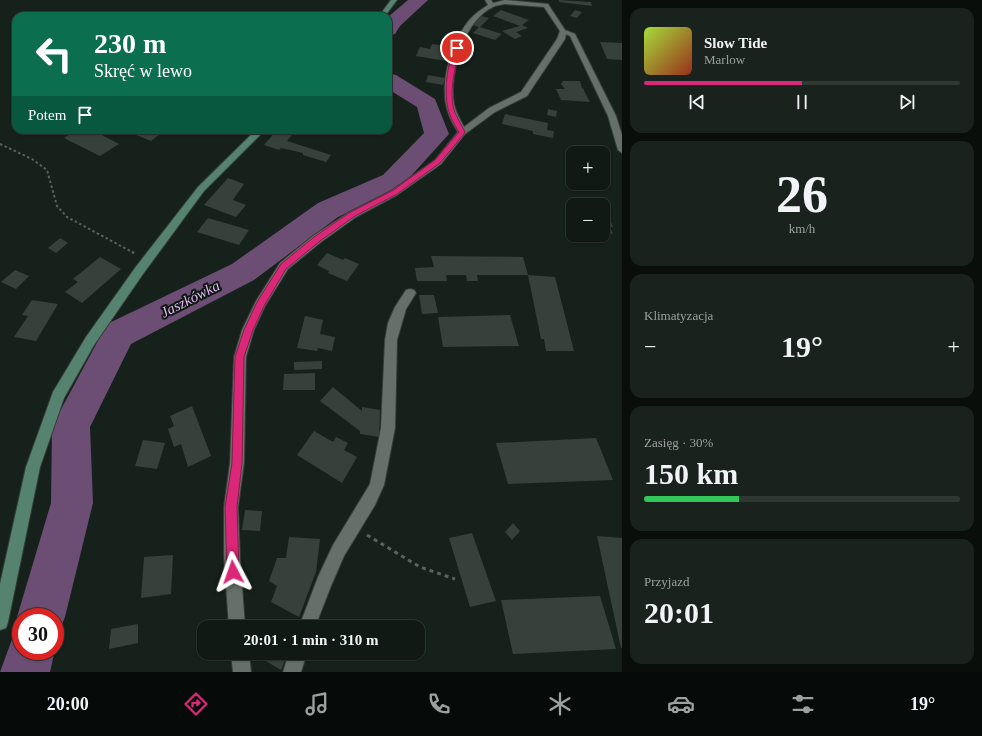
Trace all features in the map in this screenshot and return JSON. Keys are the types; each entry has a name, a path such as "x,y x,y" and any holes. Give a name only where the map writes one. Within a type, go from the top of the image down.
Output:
{"street":[{"path":"385,12 394,0"},
{"path":"462,132 452,112 450,95 452,68 457,48 467,28 489,3 547,2 563,31 573,35 612,116 622,150"},
{"path":"237,620 232,558 231,507 237,463 240,357 248,330 260,304 284,266 317,239 352,215 394,193 438,162 462,132 492,110 524,94 561,39 563,31"},
{"path":"0,622 33,467 58,396 90,341 147,260 201,188 257,134"},
{"path":"309,620 318,594 377,485 388,430 390,339 399,308 410,293"},
{"path":"241,660 242,672"},
{"path":"292,672 296,660"}],"path":[{"path":"0,144 32,159 47,170 57,206 67,217 147,260"},
{"path":"353,527 414,565 438,576 455,580"}],"building":[{"path":"559,0 591,2 592,6 559,2"},
{"path":"501,10 529,20 522,25 528,28 516,32 522,36 515,39 502,31 520,26 493,16"},
{"path":"575,10 582,12 577,18 570,16"},
{"path":"481,16 489,18 480,27 502,34 495,40 473,33 479,27 472,25"},
{"path":"600,42 622,43 622,60 607,59"},
{"path":"432,44 452,47 446,61 416,56 420,47 430,49"},
{"path":"428,75 445,78 443,85 426,82"},
{"path":"563,81 580,81 582,88 584,89 590,102 561,100 556,89 565,89 561,84"},
{"path":"548,109 557,111 556,117 547,115"},
{"path":"505,114 548,123 547,130 554,131 553,138 533,134 533,131 502,124"},
{"path":"70,134 100,134 119,144 100,156 64,138"},
{"path":"134,134 160,134 151,141"},
{"path":"274,134 292,134 287,141 331,155 326,162 303,155 303,153 281,148 279,150 264,145"},
{"path":"228,178 244,184 233,200 246,205 236,217 204,205"},
{"path":"208,218 249,230 239,245 197,232"},
{"path":"610,219 613,227 610,227"},
{"path":"610,227 613,234 610,234"},
{"path":"60,238 68,243 56,253 48,248"},
{"path":"327,253 343,260 345,258 359,264 347,281 328,273 329,271 317,265"},
{"path":"431,256 523,257 528,275 477,275 478,281 467,281 466,275 446,275 447,281 417,281 415,268 434,267"},
{"path":"100,257 121,269 82,303 65,292 78,282 73,279"},
{"path":"15,270 29,276 16,289 1,282"},
{"path":"528,275 555,277 574,351 546,351 544,339 541,339"},
{"path":"419,295 434,295 438,313 422,314"},
{"path":"32,300 58,304 36,341 14,337 28,316 22,315"},
{"path":"510,315 519,346 443,347 438,317"},
{"path":"305,316 323,320 320,334 335,337 332,351 318,348 317,351 297,348"},
{"path":"322,361 322,369 294,370 294,362"},
{"path":"315,373 315,390 283,390 284,374"},
{"path":"333,387 362,411 362,407 380,410 379,437 360,434 360,431 320,401"},
{"path":"192,406 211,456 188,467 181,444 174,447 168,429 174,426 170,416"},
{"path":"314,431 333,442 336,437 348,443 344,450 357,457 342,483 297,455"},
{"path":"596,438 613,480 508,484 496,443"},
{"path":"143,440 165,443 157,469 135,466"},
{"path":"245,510 262,511 260,531 242,530"},
{"path":"513,523 520,531 512,540 505,532"},
{"path":"472,533 496,601 470,607 449,538"},
{"path":"597,536 622,538 622,648 621,648"},
{"path":"289,537 320,539 316,572 299,617 271,602 277,586 269,581 277,558 286,558"},
{"path":"173,555 171,594 141,598 144,557"},
{"path":"600,596 616,649 513,654 501,600"},
{"path":"138,624 138,643 109,649 111,629"},
{"path":"266,660 285,660 281,670"}],"waterway":[{"name":"Jaszkówka","path":"392,23 419,0"},
{"name":"Jaszkówka","path":"43,608 72,503 71,426 119,334 243,272 328,210 392,181 437,134 427,104 392,82"},
{"name":"Jaszkówka","path":"25,672 28,660"}],"route":[{"path":"233,572 231,507 237,463 240,357 248,330 260,304 284,266 317,239 352,215 394,193 438,162 462,132 452,112 450,95 452,68 457,48"}]}
